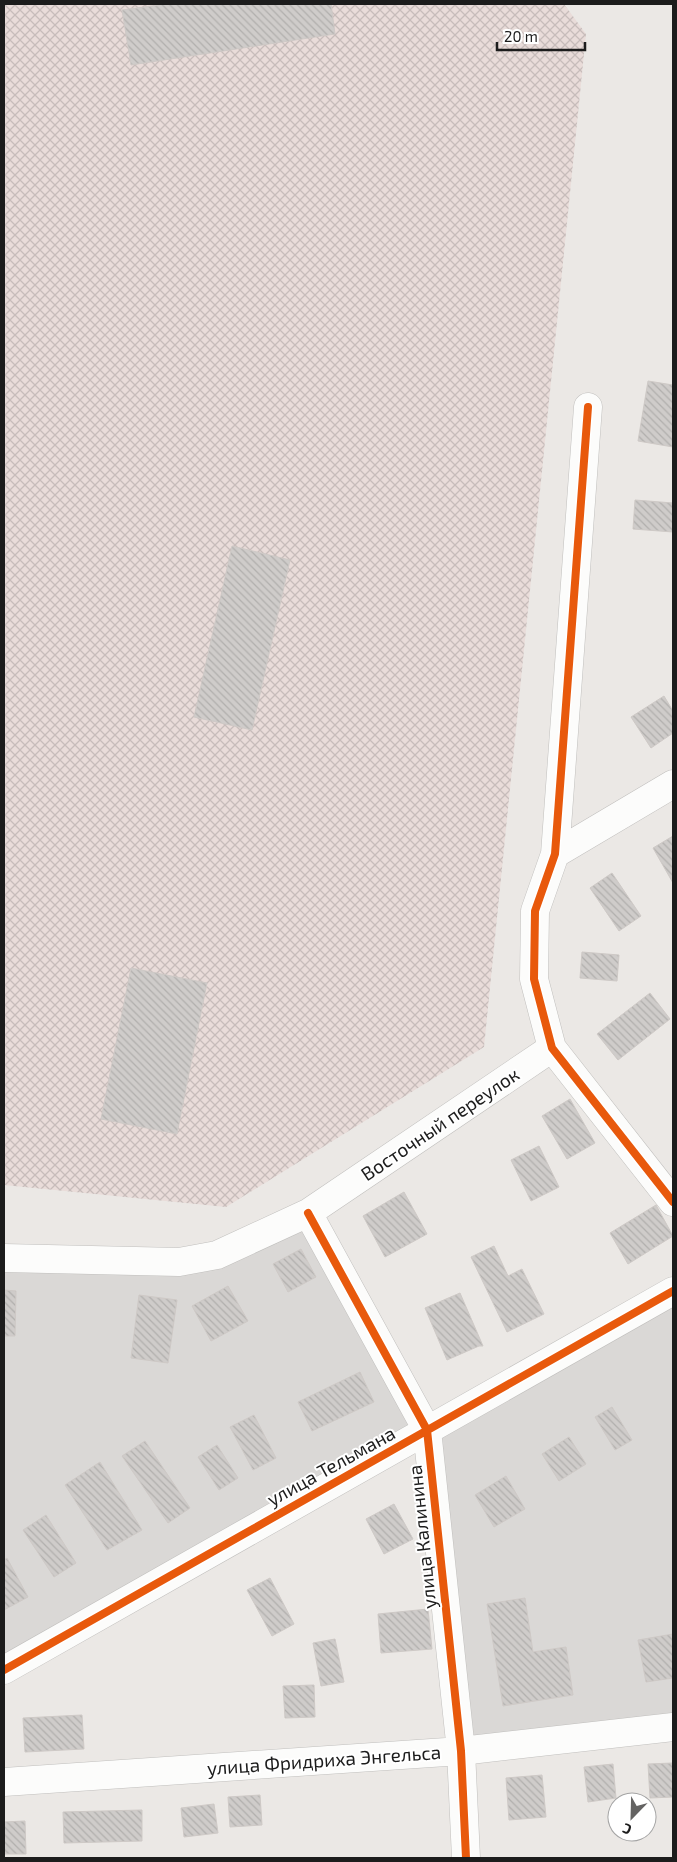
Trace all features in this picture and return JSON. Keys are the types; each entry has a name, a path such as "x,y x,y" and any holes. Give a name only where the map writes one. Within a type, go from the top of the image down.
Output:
{"street":[{"path":"588,407 555,854 535,911 534,979 552,1048 673,1202"},
{"path":"555,854 673,784"},
{"name":"Восточный переулок","path":"4,1258 179,1262 217,1254 308,1213 552,1048"},
{"name":"улица Калинина","path":"308,1213 428,1430 460,1751 466,1858"},
{"name":"улица Тельмана","path":"4,1670 673,1291"},
{"name":"улица Фридриха Энгельса","path":"4,1782 460,1751 673,1727"}],"shaded area":[{"path":"4,4 564,4 586,34 484,1047 226,1207 4,1185"},
{"path":"306,1218 423,1428 4,1664 4,1264 180,1266"},
{"path":"673,1299 673,1719 466,1742 434,1434"}],"building":[{"path":"166,4 331,4 335,34 131,65 122,10"},
{"path":"648,381 673,385 673,447 638,441"},
{"path":"635,500 673,503 673,532 633,529"},
{"path":"232,546 290,560 252,730 194,717"},
{"path":"664,696 673,711 673,733 651,748 631,717"},
{"path":"673,836 673,883 653,848"},
{"path":"612,873 641,916 619,931 590,888"},
{"path":"582,952 619,955 617,981 580,978"},
{"path":"131,968 207,983 177,1134 101,1119"},
{"path":"650,993 670,1019 618,1060 597,1034"},
{"path":"570,1099 595,1143 567,1159 542,1116"},
{"path":"539,1146 559,1187 531,1201 511,1160"},
{"path":"404,1192 427,1234 385,1257 363,1216"},
{"path":"656,1205 673,1236 628,1264 610,1233"},
{"path":"494,1246 508,1276 522,1269 544,1314 507,1332 471,1257"},
{"path":"301,1249 316,1277 288,1292 273,1264"},
{"path":"228,1286 248,1321 211,1341 192,1306"},
{"path":"4,1290 16,1291 15,1336 4,1336"},
{"path":"460,1293 483,1346 447,1360 425,1308"},
{"path":"139,1295 177,1300 168,1363 131,1358"},
{"path":"360,1372 374,1402 312,1431 298,1402"},
{"path":"612,1407 632,1440 615,1450 595,1417"},
{"path":"254,1415 276,1458 253,1470 230,1427"},
{"path":"569,1437 586,1464 559,1481 542,1454"},
{"path":"145,1441 190,1508 168,1523 122,1456"},
{"path":"217,1445 238,1478 219,1490 198,1457"},
{"path":"100,1462 142,1530 107,1550 65,1485"},
{"path":"506,1476 525,1509 494,1527 475,1495"},
{"path":"394,1504 413,1539 384,1554 366,1519"},
{"path":"46,1515 76,1563 54,1577 23,1530"},
{"path":"7,1558 28,1597 4,1610 4,1560"},
{"path":"270,1578 294,1624 272,1636 247,1590"},
{"path":"525,1598 533,1652 566,1647 573,1695 503,1706 487,1604"},
{"path":"428,1609 432,1649 381,1653 378,1614"},
{"path":"673,1634 673,1678 646,1682 638,1640"},
{"path":"335,1639 344,1682 321,1686 313,1643"},
{"path":"314,1685 315,1717 285,1718 283,1686"},
{"path":"82,1715 84,1749 25,1752 23,1718"},
{"path":"673,1763 673,1797 657,1798 657,1792 650,1792 648,1764"},
{"path":"613,1764 615,1792 607,1792 607,1799 588,1802 584,1767"},
{"path":"542,1775 546,1817 509,1820 506,1778"},
{"path":"260,1795 262,1825 230,1827 228,1797"},
{"path":"214,1804 218,1833 184,1837 181,1808"},
{"path":"142,1810 142,1841 64,1843 63,1812"},
{"path":"25,1821 26,1854 4,1854 4,1822"}],"cycle path":[{"path":"588,407 555,854 535,911 534,979 552,1048 673,1202"},
{"path":"308,1213 427,1430 461,1751 466,1858"},
{"path":"4,1670 673,1291"}]}
